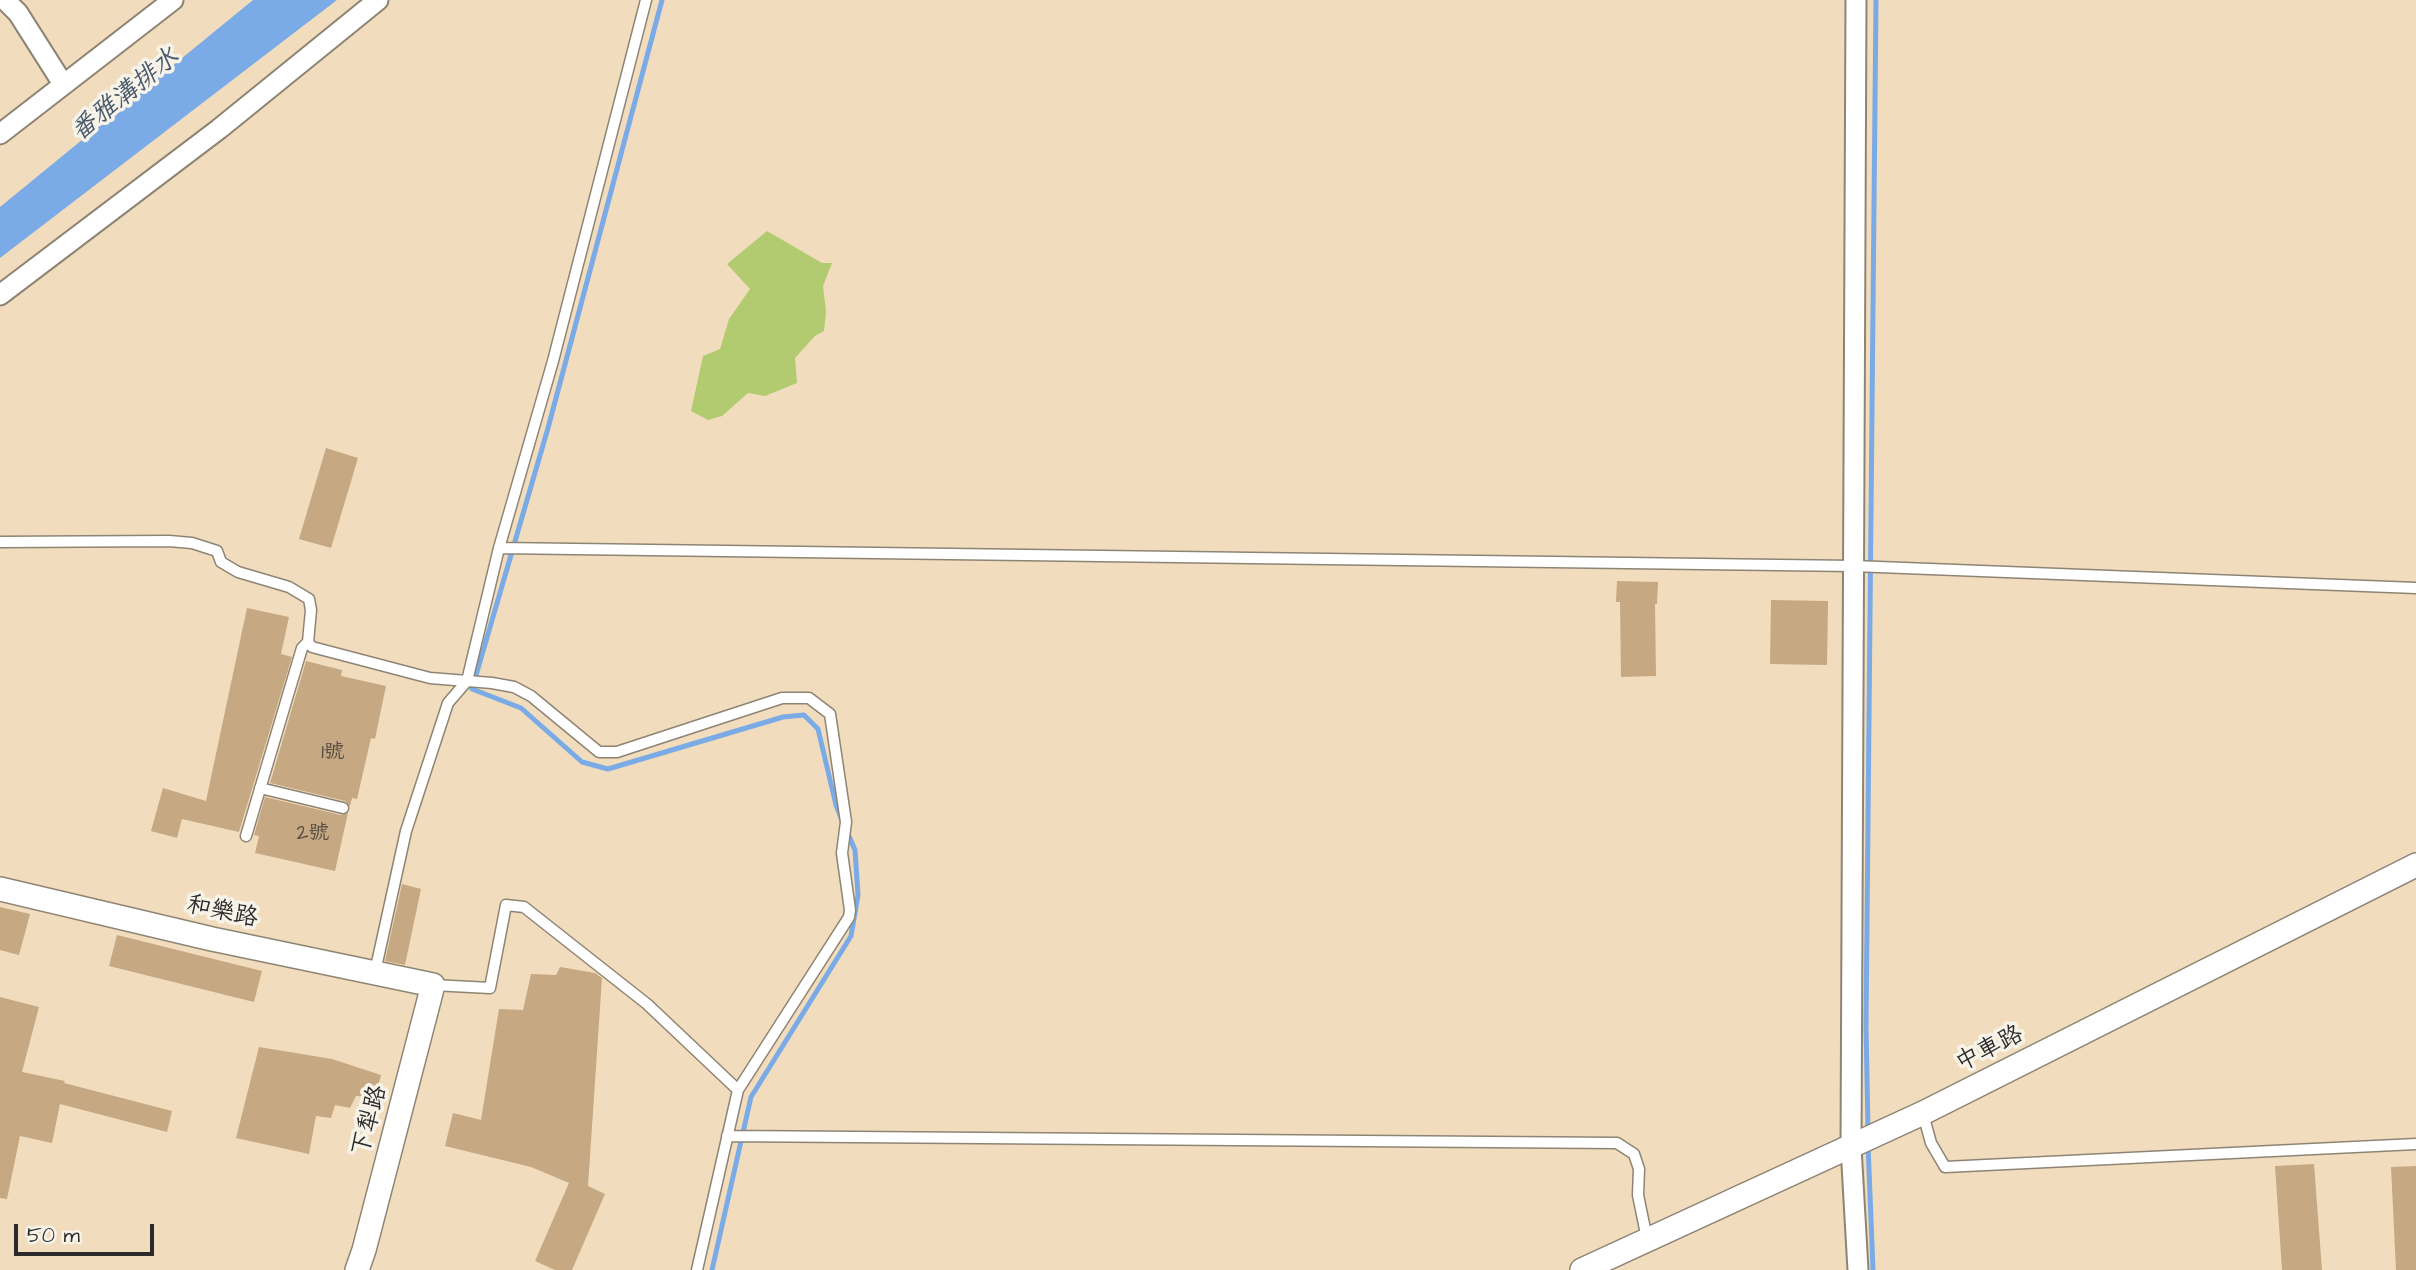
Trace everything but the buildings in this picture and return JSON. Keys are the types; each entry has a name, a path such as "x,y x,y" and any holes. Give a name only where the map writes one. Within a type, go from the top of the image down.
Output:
{"street":[{"path":"5,0 18,13 63,84"},
{"path":"0,134 173,0"},
{"path":"0,295 219,129 378,0"},
{"path":"1856,0 1851,1147 1857,1270"},
{"name":"中車路","path":"1581,1270 1923,1113 2416,865"},
{"name":"和樂路","path":"0,889 212,939 433,985"},
{"name":"下犁路","path":"357,1270 400,1117 433,985"}],"lane":[{"path":"375,972 406,831 448,703 467,681 499,548 553,361 646,0"},
{"path":"0,542 192,543 217,551 221,562 238,572 289,587 309,599 311,610 308,642 302,648 246,836"},
{"path":"499,548 1853,566 2416,588"},
{"path":"308,642 312,647 430,678 492,682 514,687 531,696 599,752 617,752 782,698 809,698 830,714 846,822 842,853 849,917 738,1090 697,1270"},
{"path":"260,788 343,808"},
{"path":"433,985 490,988 506,905 524,907 647,1004 738,1090"},
{"path":"1923,1113 1931,1143 1945,1167 2416,1144"},
{"path":"727,1136 1617,1143 1634,1154 1639,1170 1639,1195 1647,1241"}],"green space":[{"path":"767,231 822,263 832,263 823,286 826,312 824,331 815,336 795,358 797,383 765,396 748,393 722,416 708,420 691,411 703,356 720,349 729,319 750,289 727,264"}],"water":[{"path":"253,0 337,0 0,258 0,207"}],"waterway":[{"path":"662,0 548,428 472,689 521,708 582,762 608,769 783,717 804,715 818,729 842,820"},
{"path":"1868,1130 1866,1027 1876,0"},
{"path":"712,1270 751,1097 851,936 858,895 855,850 846,829"},
{"path":"1868,1144 1873,1270"}],"water label":[{"name":"番雅溝排水","path":"126,96"}]}
